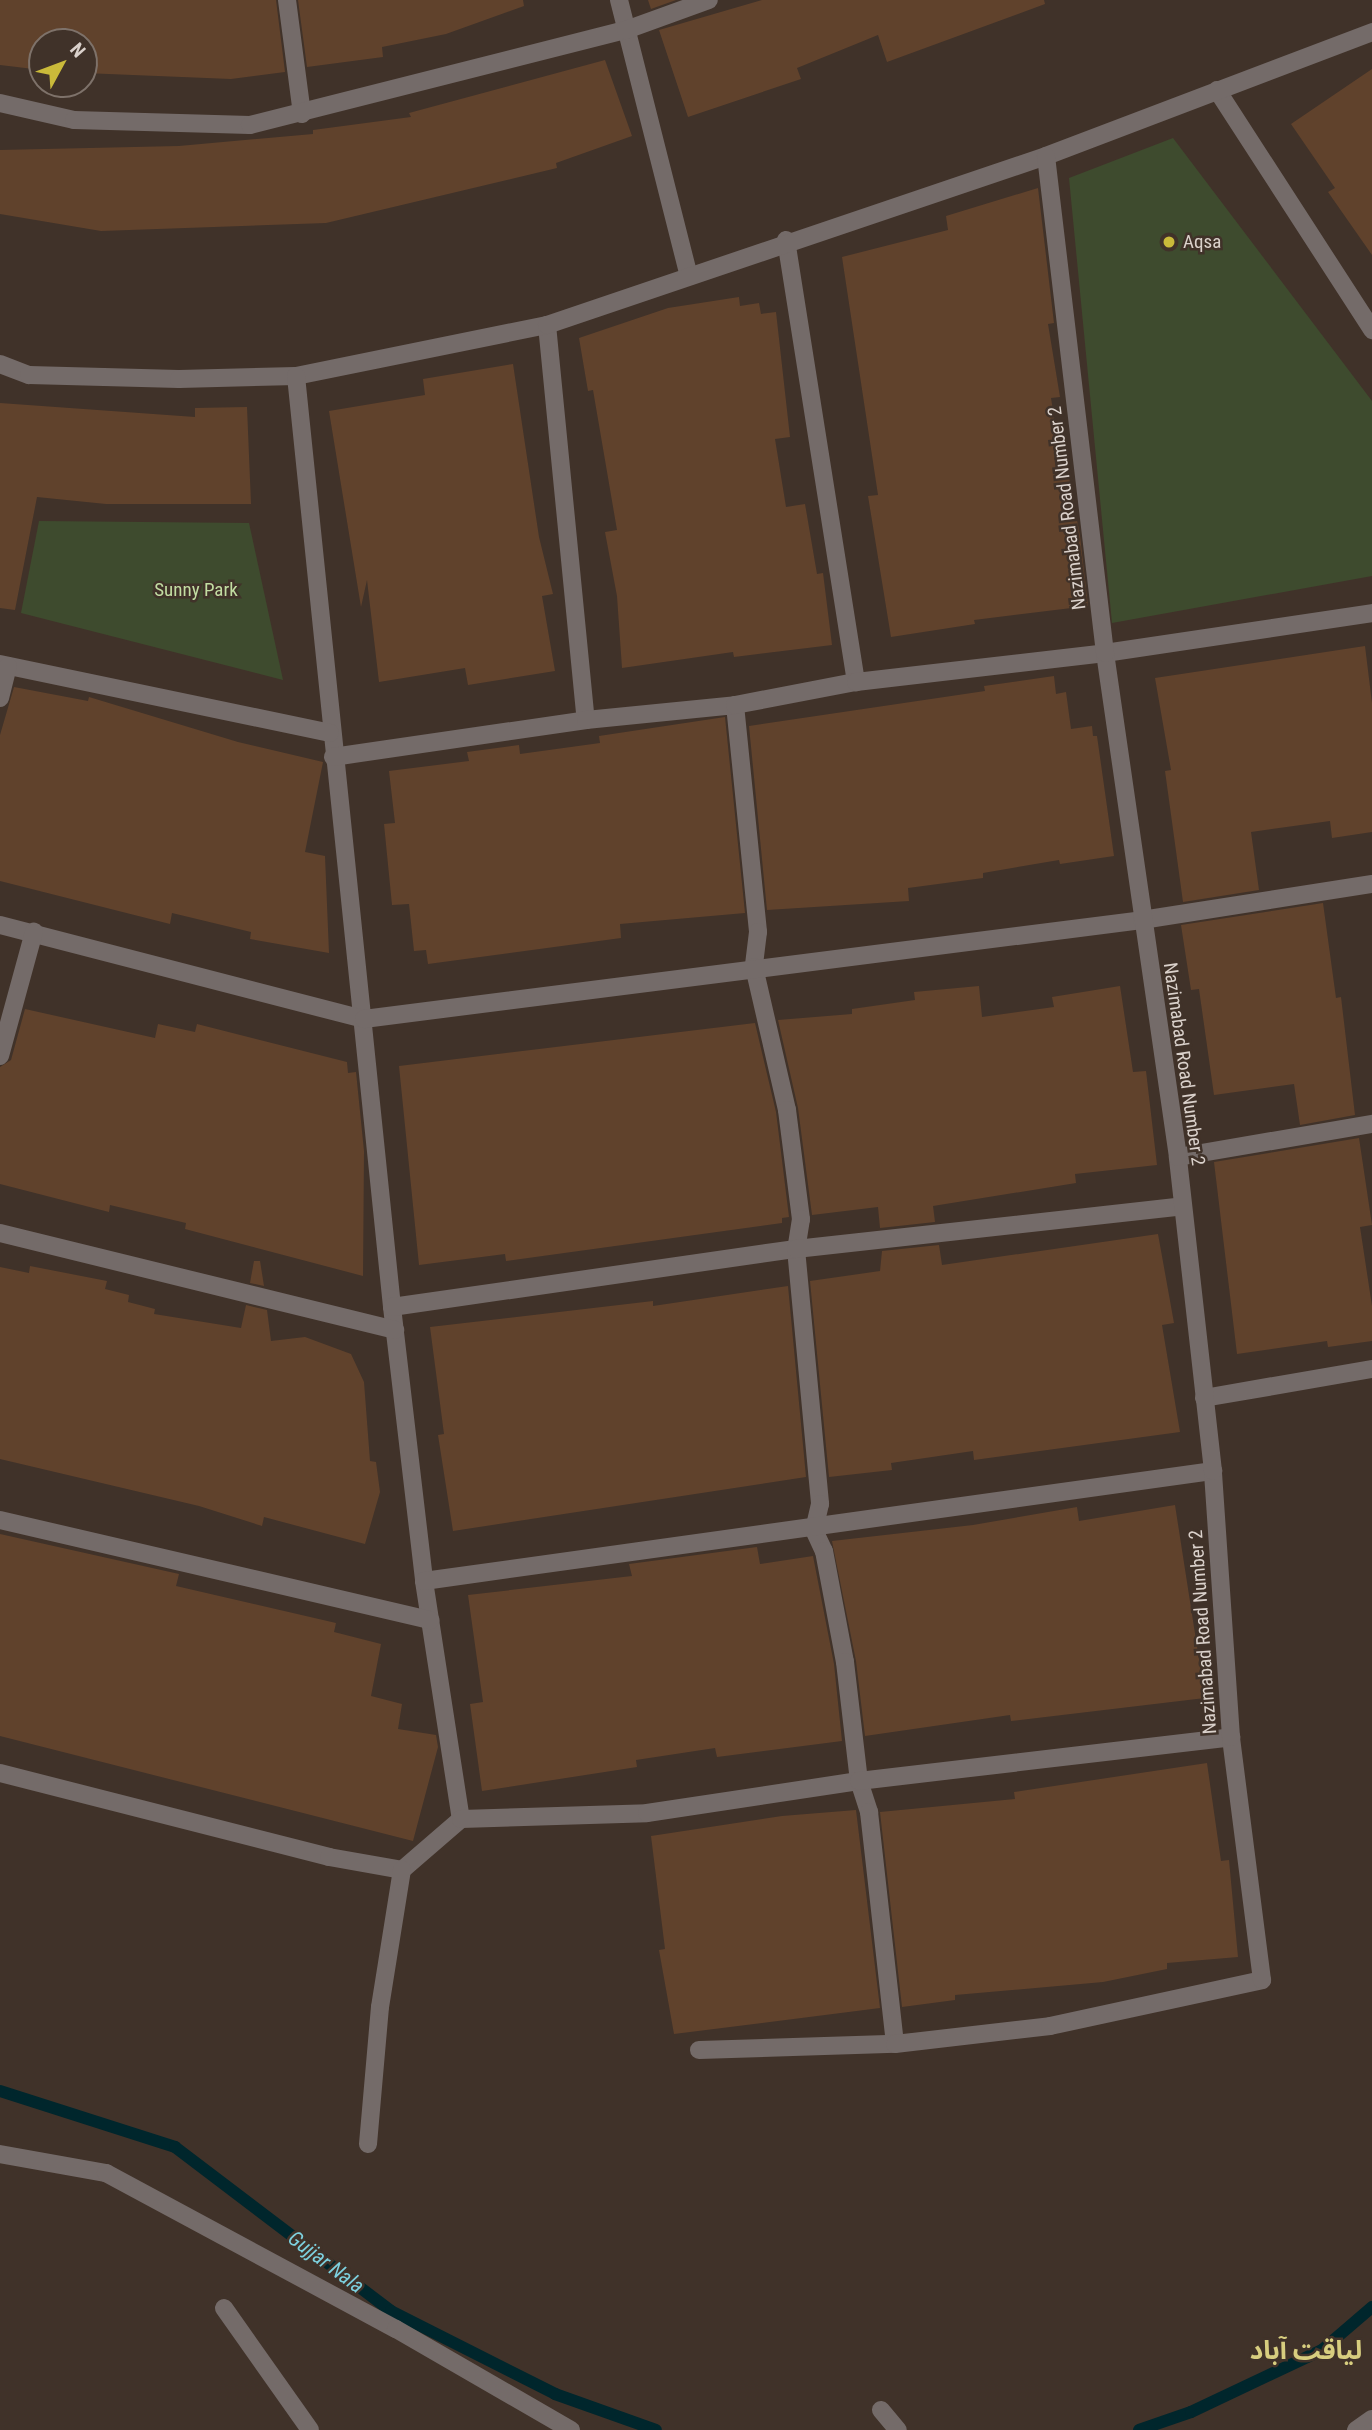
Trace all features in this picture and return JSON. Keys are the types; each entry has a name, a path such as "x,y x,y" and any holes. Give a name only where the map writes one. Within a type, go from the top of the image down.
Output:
{"street":[{"path":"287,0 302,114"},
{"path":"619,0 688,276"},
{"path":"0,103 74,120 250,125 626,30 709,0"},
{"path":"0,364 29,375 296,376 547,325 786,240 1046,156 1372,32"},
{"path":"1217,90 1372,330"},
{"name":"Nazimabad Road Number 2","path":"895,2044 1050,2026 1262,1980 1231,1737 1213,1471 1178,1157 1105,653 1046,156"},
{"path":"786,240 856,682"},
{"path":"547,325 586,720"},
{"path":"296,376 330,733 392,1307 424,1581 461,1819"},
{"path":"333,757 586,720 735,705 856,682 1105,653 1372,613"},
{"path":"0,698 4,665 330,733"},
{"path":"699,2050 895,2044 869,1812 859,1781 845,1662 824,1551 814,1530 820,1504 796,1249 802,1219 787,1110 754,967 758,932 735,705"},
{"path":"0,925 363,1019 754,967 1142,920 1372,884"},
{"path":"0,1056 34,932"},
{"path":"1178,1157 1372,1124"},
{"path":"392,1307 796,1249 1183,1206"},
{"path":"0,1233 395,1329"},
{"path":"1204,1398 1372,1368"},
{"path":"424,1581 814,1530 1213,1471"},
{"path":"0,1521 431,1620"},
{"path":"368,2144 380,2007 402,1870 461,1819 647,1813 859,1781 1231,1737"},
{"path":"0,1773 329,1857 402,1870"},
{"path":"0,2154 106,2173 396,2329 571,2430"},
{"path":"225,2308 310,2430"},
{"path":"881,2410 898,2430"},
{"path":"1356,2430 1372,2419"}],"green space":[{"path":"1173,138 1372,401 1372,576 1112,623 1069,178"},
{"name":"Sunny Park","path":"39,521 249,523 283,680 21,613"}],"building":[{"path":"0,0 276,0 285,72 231,79 98,74 98,28 28,28 28,68 0,65"},
{"path":"298,0 523,0 524,6 446,34 382,47 383,57 307,67"},
{"path":"648,0 676,0 651,9"},
{"path":"762,0 1044,0 1045,4 887,62 878,35 797,68 801,79 688,117 659,30"},
{"path":"605,60 632,136 556,163 557,168 326,223 101,231 0,214 0,150 179,146 313,134 313,130 411,117 409,113"},
{"path":"1372,69 1372,255 1328,192 1335,188 1291,124"},
{"path":"1038,188 1054,323 1048,324 1060,397 1051,398 1063,472 1068,472 1080,536 1088,606 974,620 975,624 891,637 868,496 878,495 842,257 948,230 946,216"},
{"path":"739,297 740,306 759,303 761,314 776,312 790,437 775,439 786,507 805,504 817,574 823,573 832,645 734,657 733,652 622,668 617,596 605,532 617,530 593,390 588,391 579,338 668,308"},
{"path":"513,364 539,537 553,594 542,596 555,671 468,685 465,668 379,682 367,580 361,607 329,411 425,395 423,379"},
{"path":"0,403 195,417 195,408 247,407 251,504 106,504 37,497 15,610 0,608"},
{"path":"1365,646 1372,703 1372,832 1332,838 1330,821 1251,832 1259,890 1183,902 1165,771 1171,770 1155,678"},
{"path":"1054,676 1056,694 1066,692 1071,729 1092,726 1093,736 1097,736 1114,856 1060,864 1059,860 983,873 983,878 908,888 909,901 767,910 749,726 985,691 984,686"},
{"path":"14,687 88,701 89,697 238,742 323,762 305,852 325,856 329,953 250,939 251,932 172,913 170,924 0,881 0,735"},
{"path":"725,717 745,913 620,924 621,938 428,964 426,950 414,951 409,904 392,905 384,824 395,823 389,771 469,761 467,752 519,745 520,754 600,743 599,736"},
{"path":"1323,903 1336,998 1341,997 1355,1115 1300,1125 1294,1084 1214,1095 1199,989 1191,990 1181,925"},
{"path":"979,986 982,1017 1054,1007 1052,997 1120,986 1133,1072 1146,1071 1157,1165 1075,1174 1076,1183 933,1206 935,1222 880,1228 878,1207 812,1215 798,1108 778,1020 852,1014 852,1009 915,1000 914,992"},
{"path":"25,1009 155,1038 158,1024 195,1032 197,1024 347,1062 348,1073 356,1072 364,1151 363,1276 185,1229 186,1223 110,1205 109,1212 0,1184 0,1067 11,1060"},
{"path":"755,1023 776,1112 789,1217 782,1218 782,1223 506,1261 505,1254 419,1265 399,1066"},
{"path":"1359,1138 1372,1225 1360,1227 1372,1306 1372,1341 1328,1347 1327,1341 1237,1354 1214,1162"},
{"path":"1158,1234 1174,1323 1162,1325 1180,1432 974,1460 973,1451 891,1463 892,1470 829,1477 810,1281 880,1271 882,1251 939,1245 942,1265"},
{"path":"254,1261 260,1261 264,1286 250,1283"},
{"path":"30,1266 107,1281 105,1289 129,1295 128,1302 155,1309 154,1314 241,1328 246,1305 267,1310 271,1341 305,1337 351,1354 364,1382 370,1461 376,1462 380,1492 365,1544 264,1517 262,1526 199,1506 0,1459 0,1267 29,1273"},
{"path":"788,1286 806,1477 453,1531 438,1435 444,1434 430,1327 653,1301 653,1306"},
{"path":"1175,1505 1205,1698 1011,1721 1010,1715 865,1736 856,1661 832,1541 973,1525 1077,1507 1079,1521"},
{"path":"0,1534 179,1574 176,1586 336,1623 334,1632 381,1644 371,1696 402,1704 398,1729 436,1735 438,1747 413,1841 0,1736"},
{"path":"757,1547 760,1564 813,1556 834,1664 842,1741 717,1757 715,1748 636,1760 637,1767 482,1791 470,1704 483,1702 468,1595 632,1576 629,1564"},
{"path":"1207,1763 1221,1861 1229,1860 1238,1957 1167,1963 1167,1969 1103,1982 955,1995 955,2000 902,2007 880,1812 1015,1799 1014,1792"},
{"path":"856,1810 880,2008 674,2034 659,1950 665,1949 651,1836 782,1816"}],"waterway":[{"name":"Gujjar Nala","path":"0,2091 175,2147 391,2311 555,2394 656,2430"},
{"name":"Gujjar Nala","path":"1139,2430 1191,2412 1322,2350 1372,2307"}],"place":[{"name":"Aqsa","path":"1169,242"}],"district":[{"name":"لياقت آباد","path":"1306,2351"}]}
